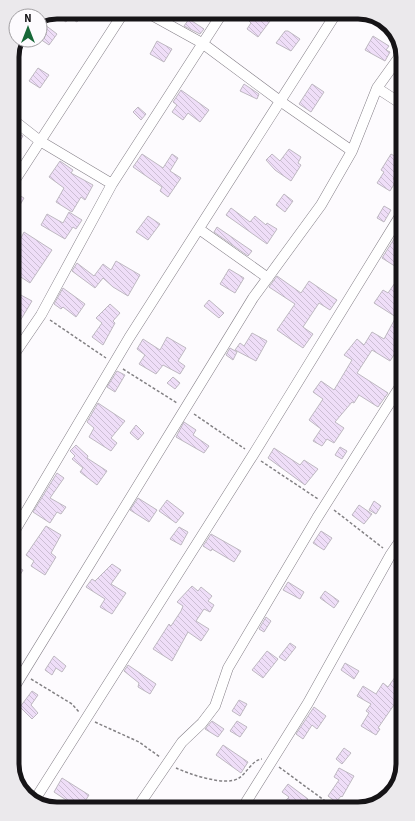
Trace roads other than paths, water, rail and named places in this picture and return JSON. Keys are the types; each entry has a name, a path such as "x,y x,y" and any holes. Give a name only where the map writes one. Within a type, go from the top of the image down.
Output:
{"street":[{"path":"19,174 119,19"},
{"path":"159,19 202,43 280,101 352,151"},
{"path":"19,347 41,315 112,184 218,19"},
{"path":"19,524 114,363 333,19"},
{"path":"19,679 253,298 321,205 352,151 377,88 396,62"},
{"path":"377,88 396,100"},
{"path":"19,124 40,141 112,184"},
{"path":"37,796 253,455 396,223"},
{"path":"199,229 268,278"},
{"path":"141,802 182,742 202,723 215,706 228,668 326,505 396,393"},
{"path":"246,802 308,703 396,547"}]}
